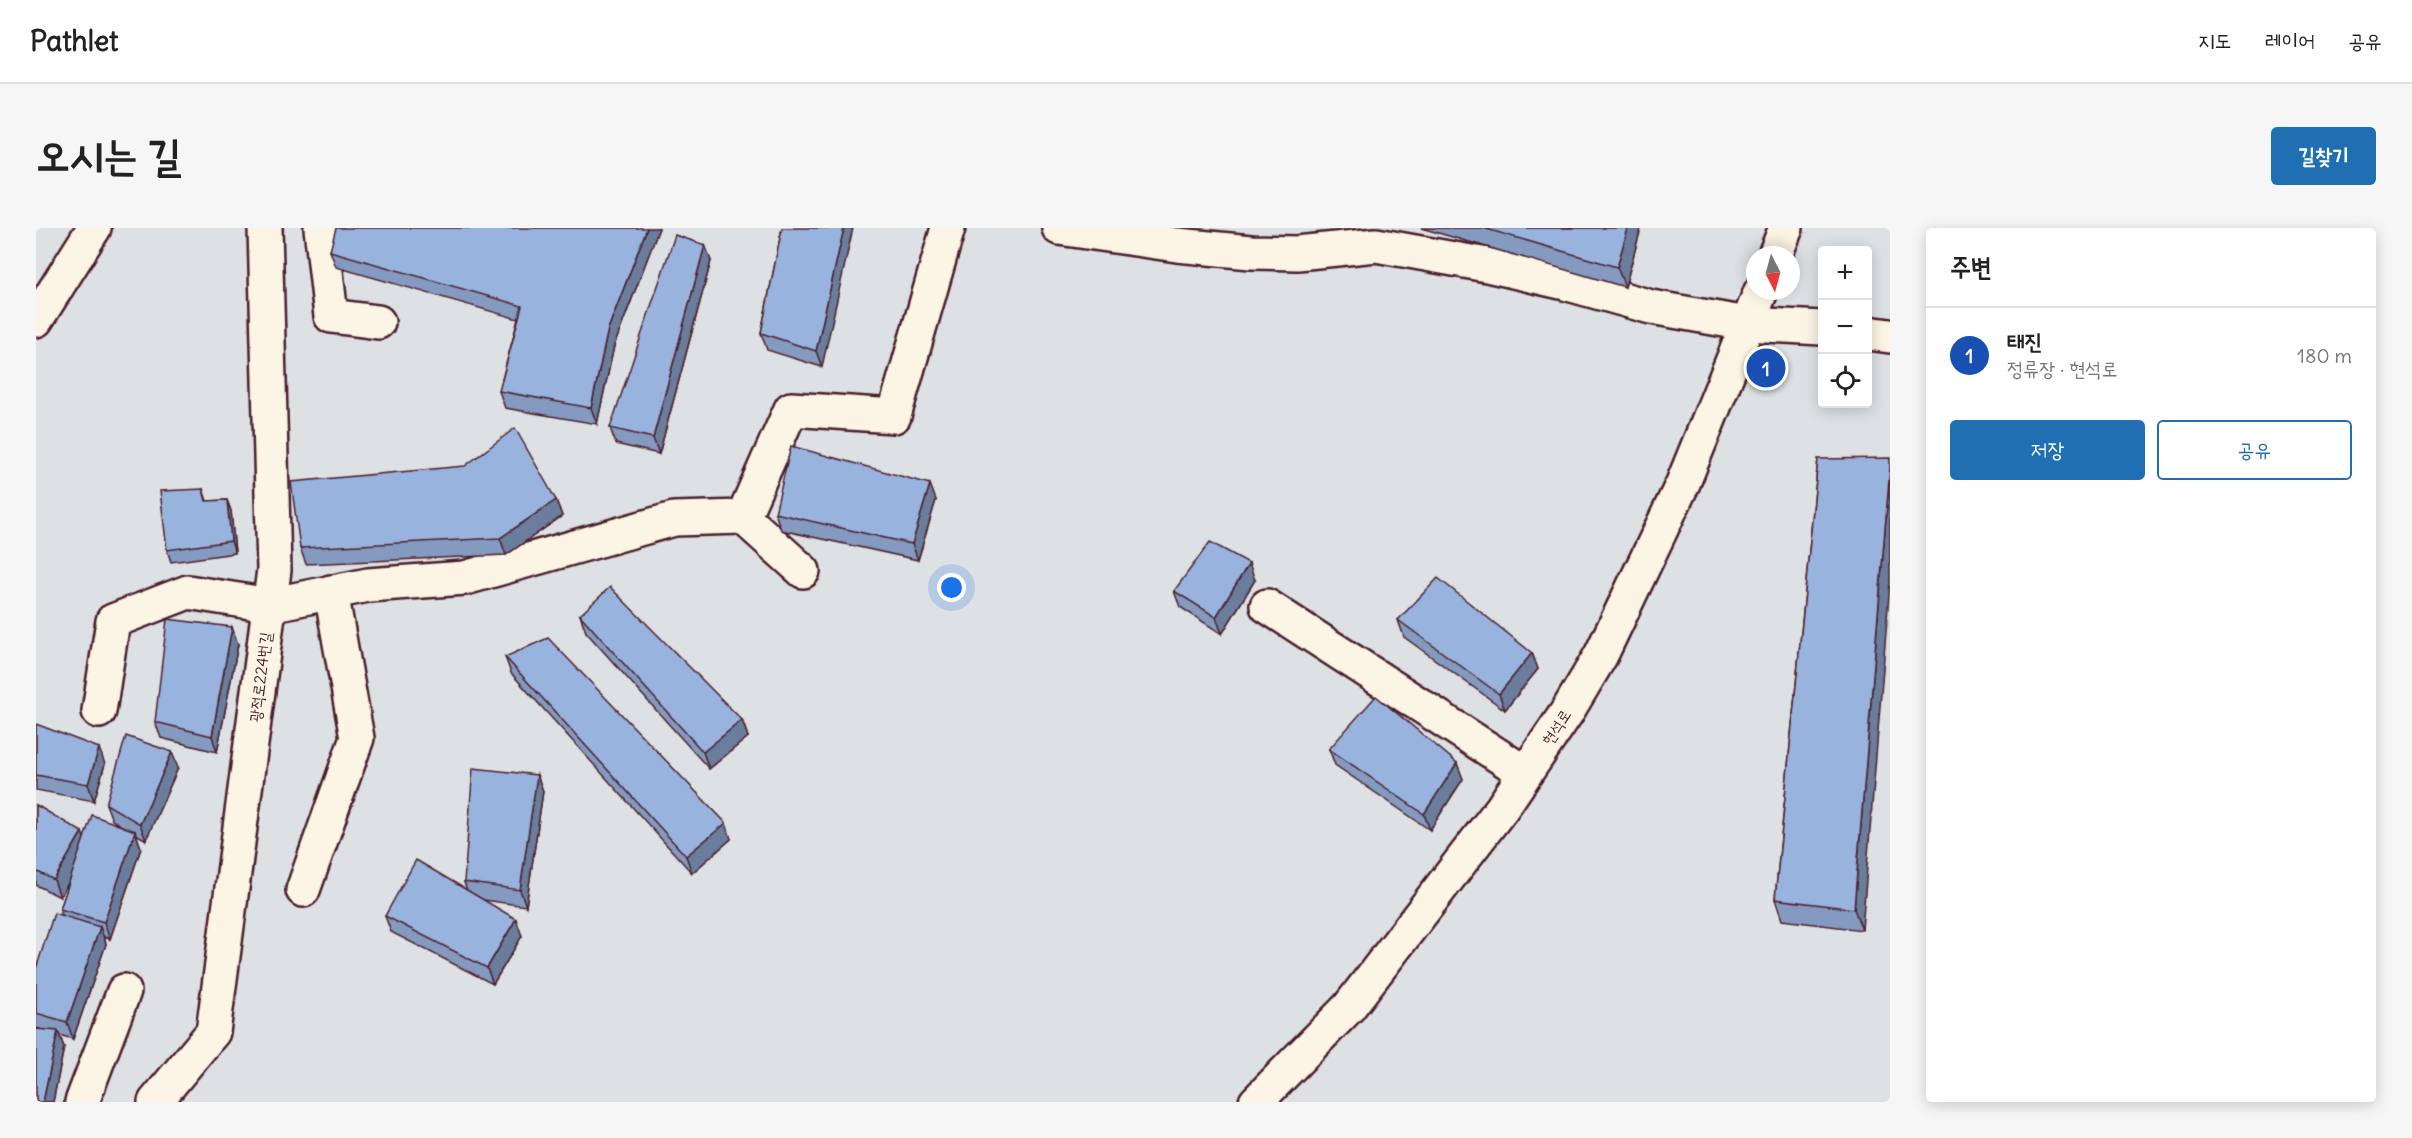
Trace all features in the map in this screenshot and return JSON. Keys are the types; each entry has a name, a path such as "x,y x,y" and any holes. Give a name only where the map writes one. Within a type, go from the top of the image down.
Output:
{"street":[{"path":"36,320 94,228"},
{"name":"광적로224번길","path":"155,1102 213,1032 269,604 273,570 265,228"},
{"path":"321,228 331,316 378,322"},
{"path":"743,517 791,409 894,416 948,228"},
{"path":"1059,228 1177,245 1251,252 1297,252 1376,245 1487,265 1565,283 1651,307 1747,324 1818,328"},
{"path":"1779,246 1786,228"},
{"name":"현석로","path":"1256,1102 1349,1007 1502,808 1601,655 1683,483 1757,300"},
{"path":"1872,334 1890,336"},
{"path":"99,711 113,621 188,592 269,604 368,585 465,578 674,519 743,517 803,570"},
{"path":"303,890 357,738 331,592"},
{"path":"1267,606 1525,773"},
{"path":"82,1102 124,991"}],"building":[{"path":"336,228 647,228 608,329 591,408 499,391 522,306 330,251"},
{"path":"782,228 844,228 816,351 761,333"},
{"path":"1483,228 1628,228 1617,267"},
{"path":"675,235 705,245 653,438 610,428"},
{"path":"515,428 556,500 500,538 300,548 291,482 465,466"},
{"path":"791,446 930,484 912,544 775,513"},
{"path":"1890,458 1854,909 1775,899 1818,459"},
{"path":"203,489 206,501 227,500 231,541 167,550 160,491"},
{"path":"1210,542 1249,563 1216,617 1174,591"},
{"path":"1438,578 1532,653 1499,694 1398,620"},
{"path":"610,587 742,720 703,752 580,615"},
{"path":"167,619 232,627 212,736 155,722"},
{"path":"548,638 726,823 686,856 505,657"},
{"path":"1376,696 1457,763 1424,814 1329,749"},
{"path":"36,724 99,748 88,784 36,775"},
{"path":"126,736 172,752 140,824 106,804"},
{"path":"473,768 537,775 520,890 464,882"},
{"path":"36,805 82,832 54,880 36,871"},
{"path":"92,815 135,831 104,922 60,909"},
{"path":"416,860 516,919 487,968 385,916"},
{"path":"54,913 100,927 67,1022 36,1013 36,969"},
{"path":"36,1029 58,1031 43,1102 36,1102"}],"place":[{"name":"태진","path":"1766,368"}]}
